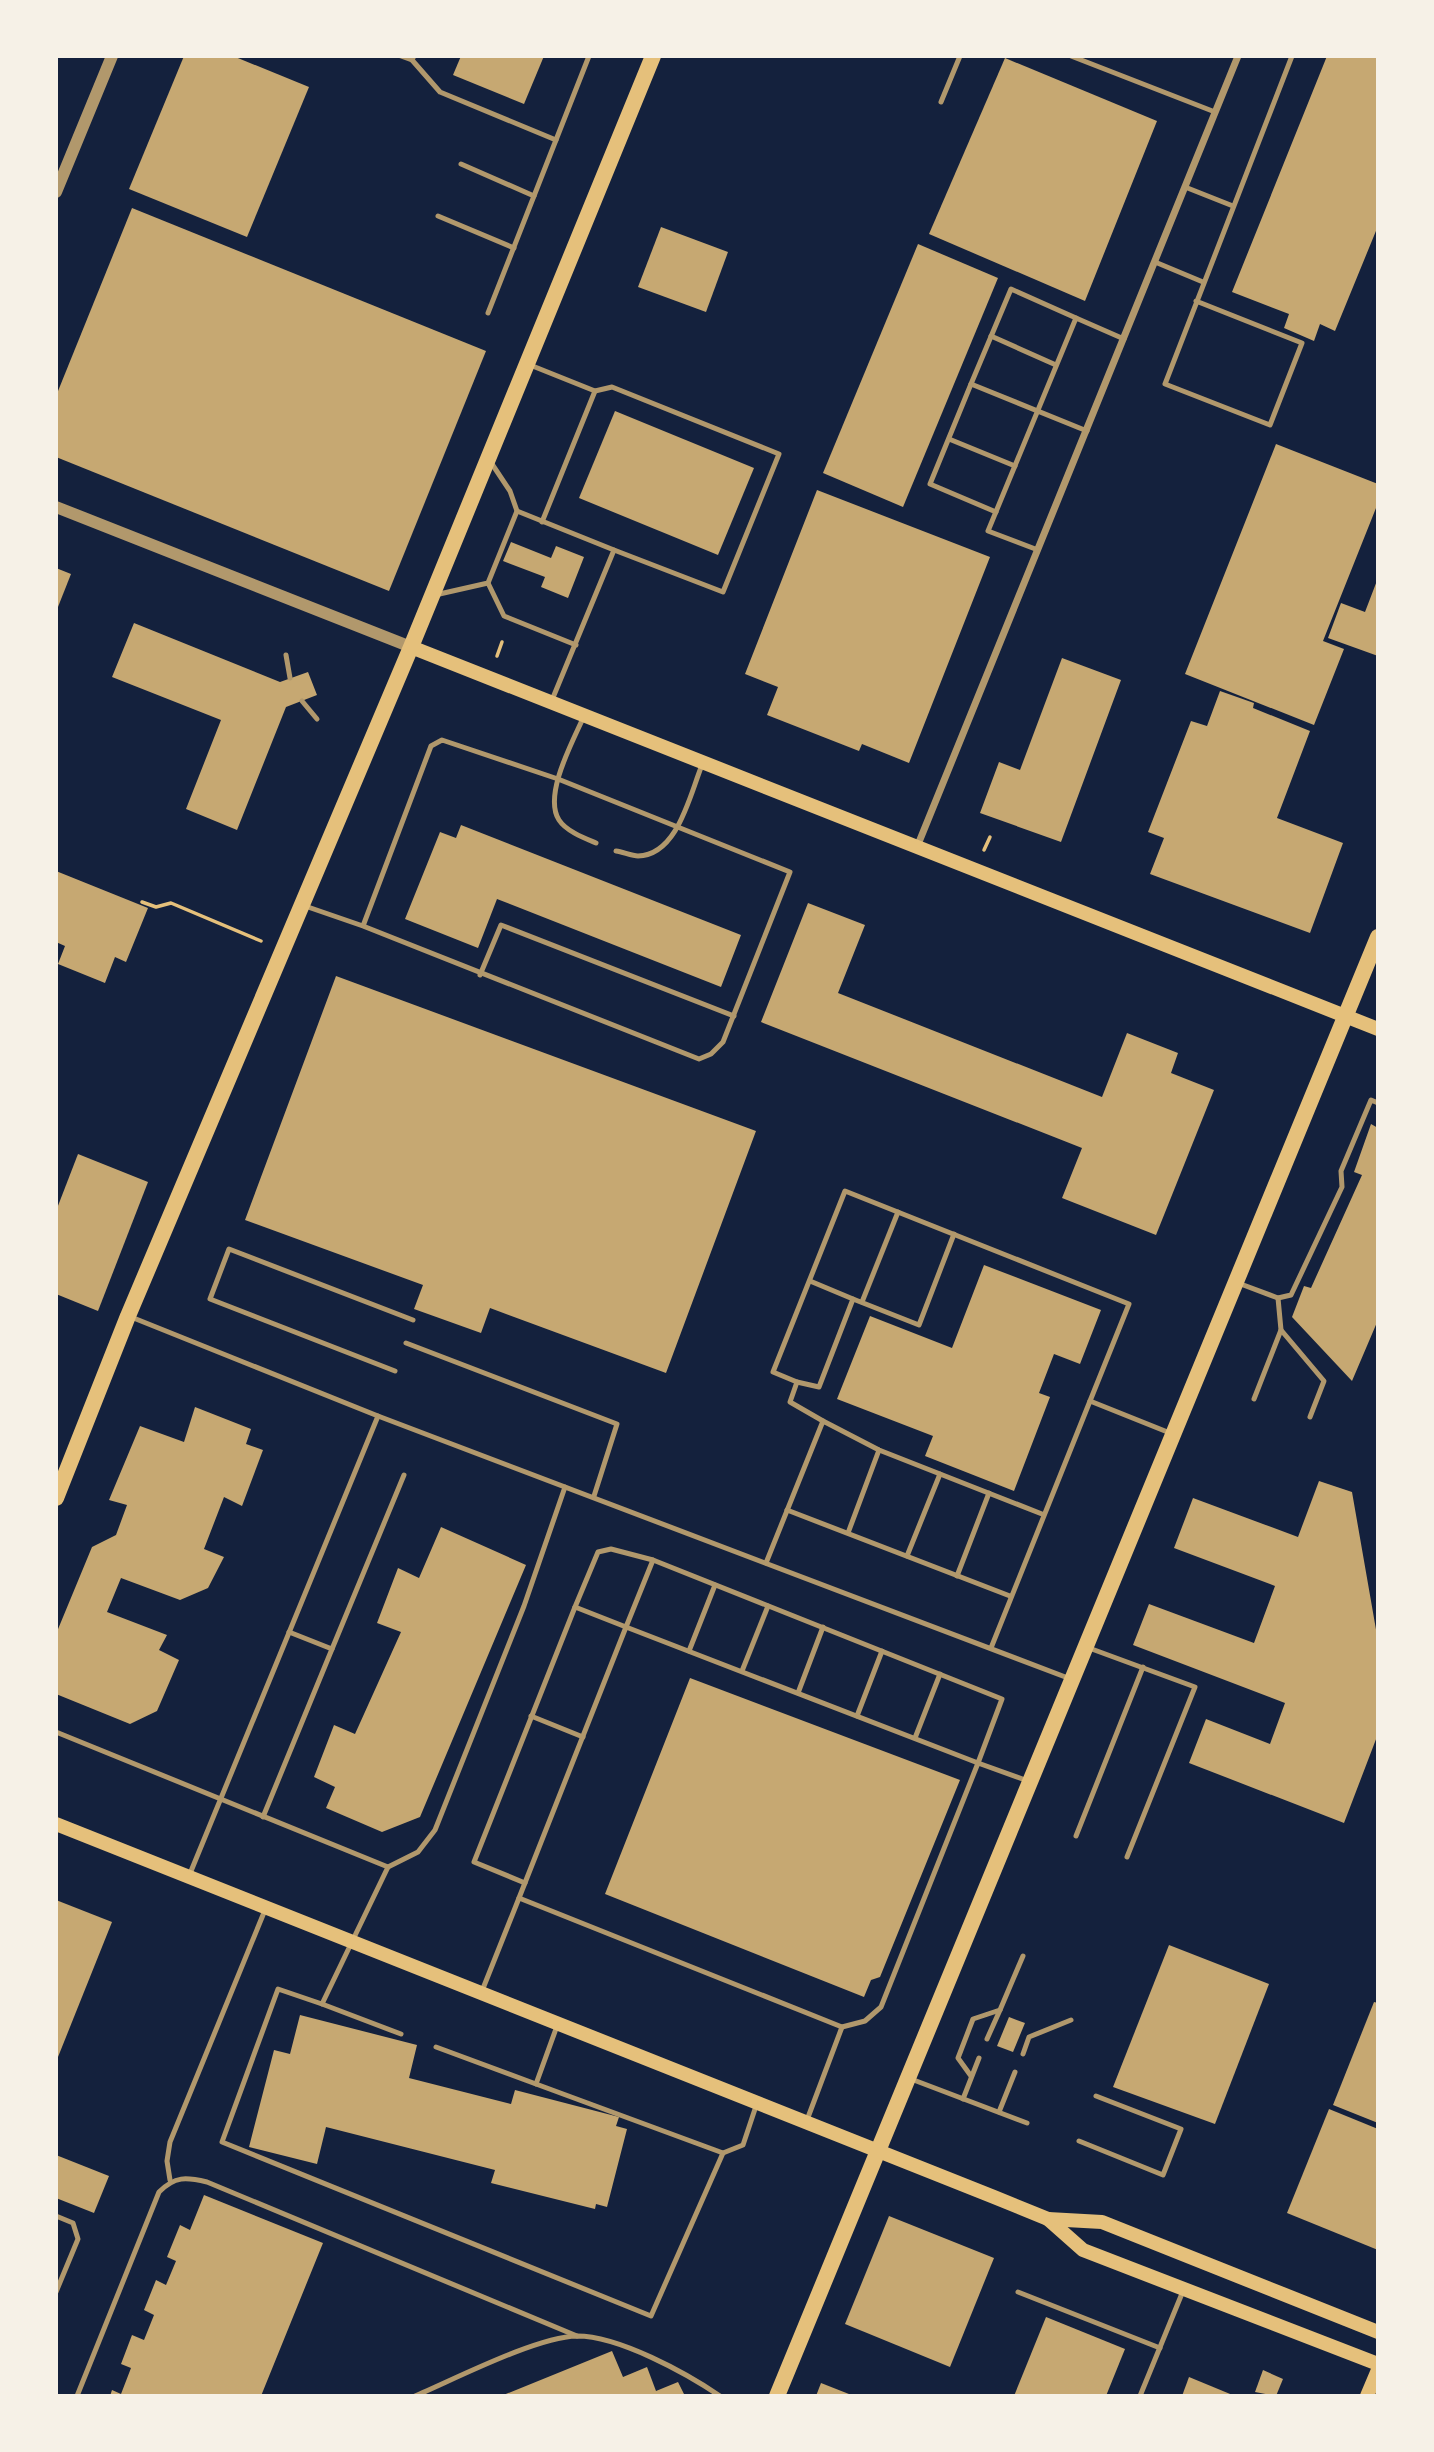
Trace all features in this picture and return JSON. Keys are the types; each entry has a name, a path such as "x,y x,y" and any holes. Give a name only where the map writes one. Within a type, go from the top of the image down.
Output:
{"main road":[{"path":"56,1498 128,1315 411,648 653,56"},
{"path":"411,648 1378,1029"},
{"path":"777,2396 1378,937"},
{"path":"56,1824 482,1991 1048,2219 1102,2222 1378,2332"},
{"path":"1048,2219 1083,2250 1378,2367 1367,2396"}],"street":[{"path":"56,192 112,56"},
{"path":"917,848 1238,56"},
{"path":"56,507 411,648"}],"lane":[{"path":"401,56 413,58 440,92 556,140"},
{"path":"488,313 589,56"},
{"path":"941,102 960,56"},
{"path":"1071,56 1215,112"},
{"path":"1196,301 1302,343 1270,425 1165,384 1203,282 1292,56"},
{"path":"461,164 534,196"},
{"path":"1185,187 1233,206"},
{"path":"438,216 514,248"},
{"path":"1154,262 1203,282"},
{"path":"996,512 930,484 1011,289 1124,339"},
{"path":"1038,550 988,531 1076,318"},
{"path":"991,336 1056,365"},
{"path":"517,511 723,592 779,454 612,387 595,391 527,364"},
{"path":"971,384 1087,431"},
{"path":"542,522 595,391"},
{"path":"949,439 1015,466"},
{"path":"488,458 510,491 517,511 488,583 504,616 576,645"},
{"path":"551,703 614,550"},
{"path":"432,596 488,583"},
{"path":"286,655 290,678"},
{"path":"302,701 317,719"},
{"path":"584,716 558,779 553,801 559,821 578,835 596,843"},
{"path":"302,905 363,926 480,975 699,1059 711,1054 723,1042 790,872 558,779 454,741 442,740 432,746 363,926"},
{"path":"616,851 639,856 656,850 668,841 703,763"},
{"path":"480,975 501,925 734,1016"},
{"path":"1236,1283 1278,1298 1291,1295 1342,1187 1341,1171 1371,1100 1378,1103"},
{"path":"853,1299 819,1387 773,1372 845,1191 1129,1304 1042,1514 991,1648"},
{"path":"862,1302 898,1212"},
{"path":"810,1281 919,1325 954,1234"},
{"path":"395,1371 210,1299 229,1249 413,1320"},
{"path":"1254,1399 1281,1330 1278,1298"},
{"path":"128,1315 378,1416 1072,1680"},
{"path":"1281,1330 1324,1381 1310,1417"},
{"path":"406,1343 617,1424 594,1496"},
{"path":"797,1381 790,1402 823,1421 879,1450 1042,1514"},
{"path":"1090,1401 1173,1434"},
{"path":"189,1876 378,1416"},
{"path":"766,1563 823,1421"},
{"path":"848,1533 879,1450"},
{"path":"907,1556 940,1474"},
{"path":"263,1817 404,1475"},
{"path":"322,2004 388,1867 418,1852 435,1830 524,1606 565,1487"},
{"path":"957,1576 989,1493"},
{"path":"787,1510 1010,1596"},
{"path":"519,1898 842,2027 865,2021 881,2007 1002,1699 653,1560 611,1549 598,1552 474,1862 525,1883"},
{"path":"482,1991 653,1560"},
{"path":"690,1651 715,1585"},
{"path":"742,1671 768,1606"},
{"path":"575,1607 1030,1782"},
{"path":"797,1693 822,1628"},
{"path":"289,1632 332,1649"},
{"path":"1086,1646 1195,1687 1127,1857"},
{"path":"857,1716 882,1651"},
{"path":"1076,1836 1143,1667"},
{"path":"915,1738 940,1674"},
{"path":"531,1716 583,1737"},
{"path":"56,1732 388,1867"},
{"path":"170,2180 167,2161 170,2142 267,1908"},
{"path":"987,2039 1023,1956"},
{"path":"401,2034 278,1989 222,2142 651,2316 723,2153"},
{"path":"971,2076 958,2058 973,2018 1000,2010"},
{"path":"1023,2054 1029,2038 1071,2020"},
{"path":"536,2084 558,2022"},
{"path":"806,2123 842,2027"},
{"path":"436,2047 723,2153 743,2145 757,2103"},
{"path":"963,2099 979,2058"},
{"path":"999,2112 1015,2072"},
{"path":"908,2078 1027,2123"},
{"path":"1079,2141 1163,2175 1181,2129 1096,2096"},
{"path":"77,2396 159,2192 170,2180 187,2177 207,2182 577,2336 608,2342 680,2369 720,2396"},
{"path":"56,2216 73,2222 78,2239 56,2292"},
{"path":"1140,2396 1183,2291"},
{"path":"1018,2292 1160,2348"},
{"path":"415,2396 531,2347 577,2336"}],"path":[{"path":"497,656 502,642"},
{"path":"984,850 990,837"},
{"path":"142,902 156,907 171,903 261,941"}],"building":[{"path":"184,56 233,56 309,87 247,237 129,189"},
{"path":"461,56 544,56 524,104 453,75"},
{"path":"1327,56 1378,56 1378,226 1335,331 1320,324 1314,341 1284,328 1289,314 1232,292"},
{"path":"1005,58 1157,121 1085,301 929,234"},
{"path":"132,208 486,351 389,591 56,457 56,396"},
{"path":"661,227 728,252 706,312 638,287"},
{"path":"918,244 998,278 903,507 823,473"},
{"path":"615,411 754,468 718,555 579,498"},
{"path":"1276,444 1378,484 1378,503 1323,641 1344,649 1314,725 1185,674"},
{"path":"817,490 990,557 909,763 862,744 859,751 767,715 778,687 745,674"},
{"path":"511,542 551,558 556,546 584,557 568,598 541,587 545,577 503,561"},
{"path":"56,568 71,574 56,612"},
{"path":"1378,578 1378,656 1328,638 1341,603 1365,612"},
{"path":"134,623 280,682 308,672 317,695 286,707 237,830 186,809 221,720 112,677"},
{"path":"1062,658 1121,680 1061,842 980,813 999,762 1020,770"},
{"path":"1220,691 1254,703 1253,708 1310,731 1277,818 1343,843 1310,933 1150,874 1164,838 1148,832 1191,721 1207,726"},
{"path":"461,825 741,935 721,987 497,899 478,948 405,919 440,832 456,838"},
{"path":"56,871 148,908 126,962 115,957 105,983 58,964 65,946 56,942"},
{"path":"808,903 865,925 838,993 1102,1097 1127,1033 1178,1053 1171,1073 1214,1090 1156,1235 1062,1198 1082,1148 761,1022"},
{"path":"336,976 756,1131 666,1373 490,1308 481,1333 414,1309 423,1285 245,1220"},
{"path":"1371,1124 1378,1128 1378,1320 1352,1381 1292,1317 1304,1286 1311,1288 1362,1175 1354,1172"},
{"path":"78,1154 148,1182 98,1311 56,1294 56,1211"},
{"path":"984,1265 1101,1310 1080,1364 1054,1354 1039,1393 1050,1397 1014,1491 925,1456 933,1436 837,1399 870,1316 952,1348"},
{"path":"195,1407 251,1429 246,1444 263,1450 242,1506 224,1497 204,1549 224,1557 208,1588 180,1600 121,1578 107,1612 167,1635 159,1650 179,1660 157,1711 130,1724 56,1694 56,1634 92,1547 116,1535 127,1505 109,1500 140,1426 184,1442"},
{"path":"1319,1481 1352,1492 1378,1641 1378,1734 1344,1823 1189,1763 1206,1719 1270,1744 1285,1703 1133,1645 1149,1604 1254,1643 1275,1586 1174,1548 1193,1498 1298,1537"},
{"path":"441,1527 526,1565 420,1817 382,1832 326,1808 335,1787 314,1777 334,1725 355,1734 401,1632 377,1623 398,1568 419,1578"},
{"path":"690,1678 960,1780 880,1977 871,1980 864,1997 605,1894"},
{"path":"56,1900 112,1922 56,2062"},
{"path":"1169,1945 1269,1984 1215,2124 1113,2087"},
{"path":"1374,2002 1378,2003 1378,2123 1333,2105"},
{"path":"300,2015 417,2045 409,2078 511,2104 515,2090 619,2117 616,2126 627,2129 607,2207 596,2204 595,2209 491,2183 495,2170 326,2127 317,2164 249,2147 274,2050 290,2054"},
{"path":"1009,2017 1025,2023 1013,2052 997,2046"},
{"path":"1329,2109 1378,2129 1378,2250 1287,2213"},
{"path":"56,2155 109,2176 94,2213 56,2198"},
{"path":"204,2195 323,2243 261,2396 110,2396 112,2390 121,2394 131,2368 121,2364 132,2335 144,2340 154,2315 144,2310 156,2280 166,2285 176,2261 167,2257 180,2225 190,2230"},
{"path":"889,2216 994,2258 950,2367 845,2324"},
{"path":"1046,2317 1125,2349 1106,2396 1014,2396"},
{"path":"612,2351 623,2377 647,2367 656,2391 678,2382 685,2396 501,2396"},
{"path":"1263,2370 1283,2379 1276,2396 1255,2392"},
{"path":"1189,2377 1235,2396 1182,2396"},
{"path":"821,2383 854,2396 816,2396"}]}
